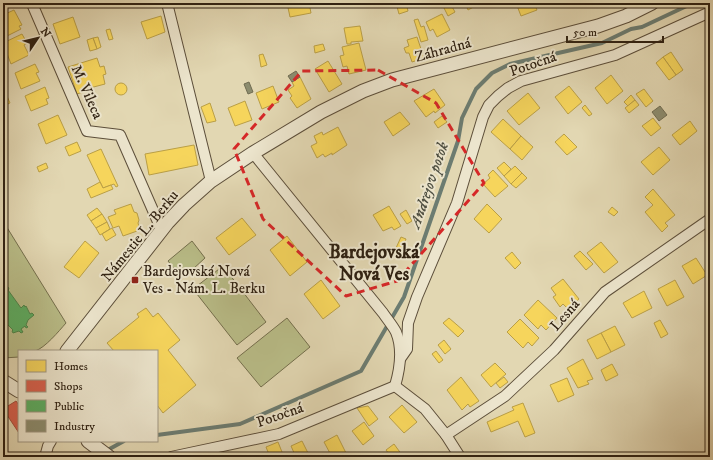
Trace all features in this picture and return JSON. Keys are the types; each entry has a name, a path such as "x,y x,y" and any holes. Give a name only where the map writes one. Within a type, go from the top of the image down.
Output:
{"street":[{"path":"167,3 211,181"},
{"name":"Záhradná","path":"252,153 342,101 392,80 598,26 626,16 652,3"},
{"name":"M. Vileca","path":"34,6 87,131 120,135 162,231"},
{"name":"Potočná","path":"400,359 407,349 408,323 417,297 457,203 476,136 489,105 508,88 521,81 615,55 710,12"},
{"path":"252,153 383,313 396,333 399,346 400,368 394,386 424,409 446,435 460,457"},
{"name":"Námestie L. Berku","path":"68,350 162,231 184,206 211,181 252,153"},
{"name":"Lesná","path":"446,435 505,396 554,350 604,292 710,218"},
{"path":"3,381 18,390"},
{"name":"Potočná","path":"171,457 279,434 394,386"},
{"path":"45,457 50,442"},
{"path":"89,442 109,457"}],"highlighted area":[{"path":"378,70 436,103 484,183 397,281 346,296 263,219 234,149 302,71"}],"green space":[{"path":"3,221 66,323 52,339 39,349 18,350 18,357 3,358"},
{"path":"192,241 205,258 193,269 177,272 168,261"},
{"path":"223,266 266,322 237,345 193,289"},
{"path":"287,318 310,347 261,387 237,358"}],"building: Homes":[{"path":"287,3 309,3 311,13 290,17"},
{"path":"396,3 406,3 408,11 399,14"},
{"path":"450,3 455,12 448,16 443,6"},
{"path":"465,3 481,3 468,10"},
{"path":"516,3 534,3 537,10 521,16"},
{"path":"559,3 574,3 574,7 559,7"},
{"path":"14,10 22,25 19,26 21,29 3,38 3,15"},
{"path":"442,14 450,30 437,37 433,29 430,31 426,22"},
{"path":"161,16 165,32 147,39 141,22"},
{"path":"73,17 80,37 60,44 53,24"},
{"path":"418,19 421,27 424,26 428,40 421,42 414,20"},
{"path":"360,26 363,41 351,42 351,44 347,44 344,28"},
{"path":"110,29 113,39 109,40 106,30"},
{"path":"22,34 27,43 24,45 29,55 11,64 3,43"},
{"path":"98,37 101,47 97,49 93,38"},
{"path":"417,37 424,58 412,62 409,53 406,53 404,48 409,46 407,40"},
{"path":"93,38 97,49 90,51 87,40"},
{"path":"359,43 366,70 349,74 347,66 343,67 340,56 344,55 342,47"},
{"path":"323,44 325,50 315,53 314,46"},
{"path":"671,52 683,70 676,75 663,57"},
{"path":"263,54 267,65 261,67 259,55"},
{"path":"663,57 676,75 669,80 656,63"},
{"path":"97,58 100,67 104,66 106,74 103,75 105,84 86,89 86,91 77,94 68,67"},
{"path":"328,61 342,84 329,92 315,69"},
{"path":"35,64 39,72 36,73 40,81 21,89 15,73"},
{"path":"611,75 623,91 607,104 595,88"},
{"path":"300,77 311,99 297,108 290,98 292,96 288,90 294,86 292,82"},
{"path":"121,83 125,85 127,89 125,93 121,95 117,93 115,89 117,85"},
{"path":"273,86 279,102 262,109 256,93"},
{"path":"569,86 582,102 568,114 555,97"},
{"path":"45,87 49,98 46,99 48,104 31,111 25,96"},
{"path":"434,89 445,105 435,113 434,111 426,117 414,101"},
{"path":"644,89 653,101 646,107 636,94"},
{"path":"528,93 540,108 519,125 507,111"},
{"path":"631,95 635,100 628,106 624,102"},
{"path":"7,96 10,103 3,106 3,97"},
{"path":"635,100 639,105 629,113 625,108"},
{"path":"245,101 252,120 235,126 228,108"},
{"path":"210,103 216,121 207,123 201,107"},
{"path":"585,105 592,114 589,116 582,108"},
{"path":"400,112 410,124 393,136 384,122"},
{"path":"58,115 67,135 46,144 38,124"},
{"path":"442,116 447,122 438,128 434,122"},
{"path":"653,118 661,128 651,136 642,126"},
{"path":"503,119 521,136 510,149 491,132"},
{"path":"690,121 697,131 680,145 672,135"},
{"path":"338,127 347,145 332,155 332,153 325,157 323,154 317,158 311,146 317,143 314,136 322,132 323,135"},
{"path":"564,134 577,147 567,155 555,142"},
{"path":"521,136 533,147 522,160 510,149"},
{"path":"77,142 81,151 69,156 65,147"},
{"path":"194,145 198,165 149,175 145,154"},
{"path":"659,147 670,160 653,175 641,162"},
{"path":"101,149 118,186 116,187 114,184 103,188 87,155"},
{"path":"504,162 511,169 504,176 497,168"},
{"path":"46,163 48,168 39,172 37,167"},
{"path":"515,166 522,173 511,184 504,176"},
{"path":"493,170 508,186 495,197 483,184 490,178 488,175"},
{"path":"522,173 527,178 516,188 511,184"},
{"path":"100,182 103,188 111,185 113,189 91,198 87,189"},
{"path":"653,189 675,215 665,223 668,226 662,232 645,212 653,205 645,197"},
{"path":"131,204 134,212 137,213 140,230 123,236 119,226 113,228 108,217 116,214 114,210"},
{"path":"487,204 502,219 489,233 474,219"},
{"path":"389,206 401,226 394,230 392,227 383,231 373,215"},
{"path":"612,207 618,212 614,216 608,212"},
{"path":"97,208 102,214 91,221 87,215"},
{"path":"406,210 412,221 407,224 400,214"},
{"path":"102,214 107,222 96,228 91,221"},
{"path":"242,218 256,235 229,255 216,238"},
{"path":"107,222 110,229 100,235 96,228"},
{"path":"112,228 116,235 106,241 102,234"},
{"path":"287,236 307,262 290,276 270,250"},
{"path":"401,237 406,239 402,250 396,248"},
{"path":"85,241 99,253 79,278 64,267"},
{"path":"601,242 618,262 604,273 587,253"},
{"path":"580,251 593,264 586,270 574,256"},
{"path":"512,252 521,263 515,269 505,258"},
{"path":"696,258 705,272 707,270 709,274 693,284 682,266"},
{"path":"563,279 579,299 568,309 563,304 560,307 553,297 556,295 551,288"},
{"path":"321,280 340,306 323,319 304,294"},
{"path":"675,280 684,297 667,306 658,289"},
{"path":"644,291 652,308 632,318 623,303"},
{"path":"538,300 557,318 546,330 541,325 538,329 524,315"},
{"path":"146,308 153,317 158,313 180,340 168,350 196,385 163,413 158,406 158,350 113,350 107,343 139,317 137,314"},
{"path":"449,318 464,331 458,337 443,323"},
{"path":"520,319 539,338 532,346 528,342 523,348 507,332"},
{"path":"660,320 668,334 661,338 654,323"},
{"path":"615,326 625,345 611,352 601,333"},
{"path":"601,333 611,352 597,359 587,340"},
{"path":"444,340 451,349 445,354 438,345"},
{"path":"436,351 443,360 439,363 432,354"},
{"path":"583,359 593,379 587,381 589,384 578,388 567,368"},
{"path":"495,363 506,374 491,387 481,375"},
{"path":"612,364 618,375 606,381 601,370"},
{"path":"461,377 479,401 470,407 468,404 462,410 447,390"},
{"path":"504,377 508,382 500,388 496,383"},
{"path":"567,378 574,395 558,402 550,385"},
{"path":"523,403 535,433 525,437 518,421 491,432 487,422 514,410 512,407"},
{"path":"402,405 417,422 404,433 389,417"},
{"path":"368,406 378,419 369,426 357,408"},
{"path":"364,422 374,436 363,445 352,431"},
{"path":"337,435 347,455 343,457 332,457 324,442"},
{"path":"302,441 310,457 294,457 295,455 291,446"},
{"path":"278,442 284,457 270,457 266,447"},
{"path":"394,444 402,455 400,457 391,457 386,450"}],"building: Shops":[{"path":"16,401 18,404 18,432 3,409"}],"building: Public":[{"path":"8,287 8,290 21,308 24,305 25,307 26,306 30,314 32,313 34,315 28,320 26,325 28,327 26,328 25,326 21,329 23,332 21,333 19,331 13,333 13,330 7,324 5,325 3,323 5,321 3,319 3,290"}],"building: Industry":[{"path":"296,71 300,77 292,82 288,76"},
{"path":"249,82 253,92 248,94 244,84"},
{"path":"660,106 667,115 659,121 652,112"}],"waterway":[{"name":"Andrejov potok","path":"158,435 240,424 361,371 404,297 458,141 462,118 476,89 492,73 510,64 602,43 631,29 642,27 693,3"},
{"name":"Andrejov potok","path":"95,457 122,442"}],"place":[{"name":"Bardejovská Nová Ves - Nám. L. Berku","path":"135,280"}],"district":[{"name":"Bardejovská Nová Ves","path":"374,263"}]}
